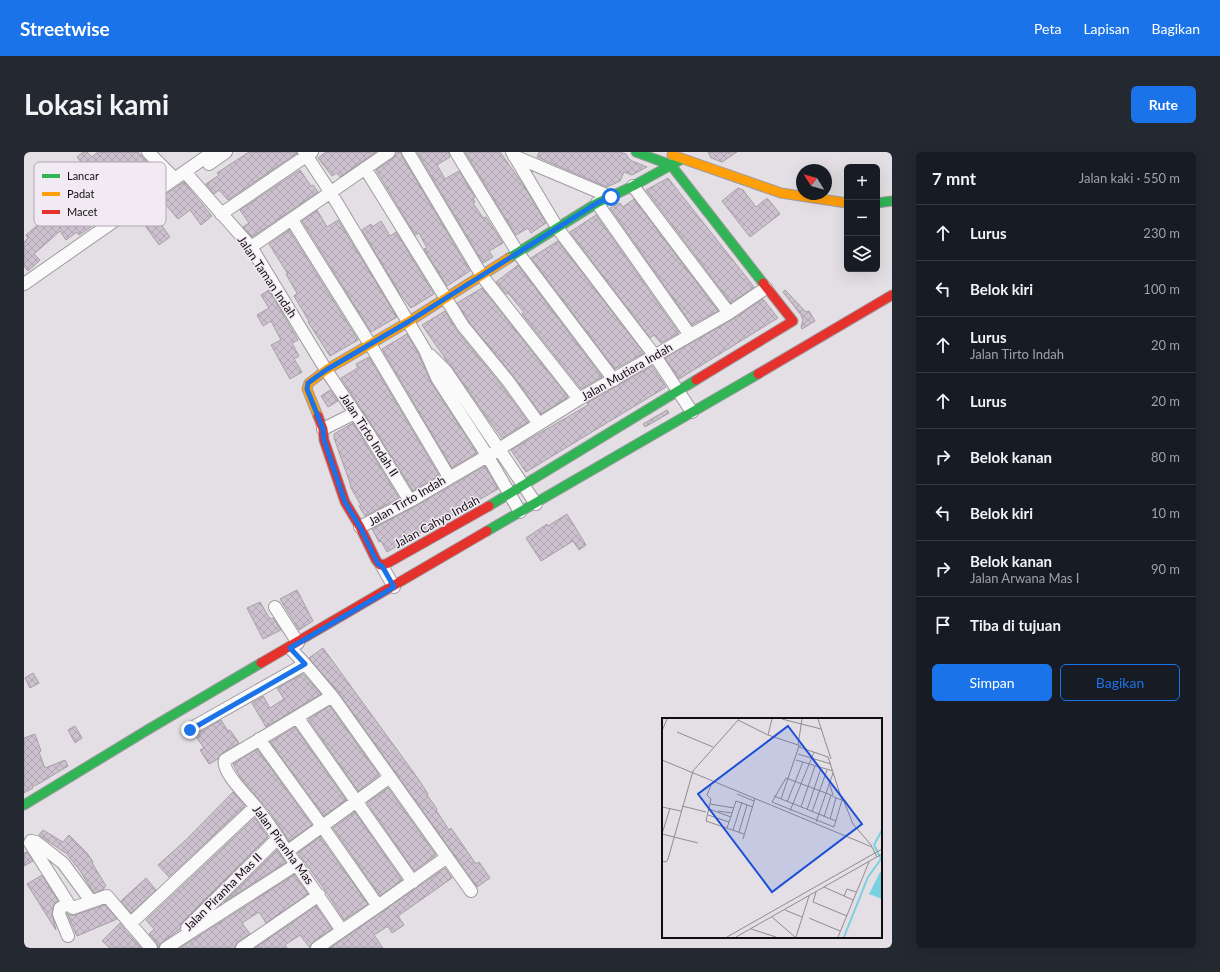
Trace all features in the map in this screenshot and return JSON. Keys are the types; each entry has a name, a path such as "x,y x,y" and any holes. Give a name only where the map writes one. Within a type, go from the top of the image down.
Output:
{"street":[{"name":"Jalan Taman Indah","path":"148,152 163,162"},
{"path":"166,188 213,152"},
{"path":"183,176 226,152"},
{"path":"251,247 389,152"},
{"path":"408,152 482,276 579,399"},
{"path":"456,152 518,254 614,380"},
{"path":"636,152 671,165 766,288"},
{"path":"664,152 781,193 802,198 844,203"},
{"path":"221,214 307,153 425,350 437,378 487,455 520,512"},
{"path":"513,154 611,197"},
{"path":"513,154 558,229 655,356 692,412"},
{"path":"360,527 345,502 324,440 323,429 307,386 308,383 326,370 446,299 597,203 633,186 682,159"},
{"name":"Jalan Taman Indah","path":"166,164 183,176 251,247 326,370"},
{"path":"365,168 463,326 508,381 539,424"},
{"path":"633,186 729,313"},
{"path":"880,203 892,201"},
{"path":"597,203 690,335"},
{"path":"292,220 370,344 449,477"},
{"path":"24,284 109,226"},
{"name":"Jalan Mutiara Indah","path":"487,455 579,399 729,313 766,288"},
{"name":"Jalan Cahyo Indah","path":"379,563 510,494 793,322 793,319 766,288"},
{"path":"24,806 149,729 892,295"},
{"path":"425,350 446,372 536,504"},
{"name":"Jalan Tirto Indah II","path":"326,370 355,413 410,501"},
{"path":"323,429 355,413"},
{"name":"Jalan Tirto Indah","path":"379,563 360,527 410,501 487,455"},
{"path":"379,563 394,587"},
{"path":"275,607 305,664 332,696 471,891"},
{"path":"190,730 305,664"},
{"path":"332,696 258,739 322,826 378,906"},
{"path":"297,717 412,882"},
{"name":"Jalan Piranha Mas","path":"258,739 225,760 224,763 227,771 288,851 342,931"},
{"path":"288,851 390,777"},
{"path":"130,924 255,806"},
{"name":"Jalan Piranha Mas II","path":"168,947 278,838"},
{"path":"91,901 63,863 36,842 31,841 30,843 68,904 73,908 107,896 151,948"},
{"path":"317,948 447,857"},
{"path":"168,947 297,864"},
{"path":"242,948 319,895"},
{"path":"68,904 60,908 59,914 68,936"}],"building":[{"path":"83,152 87,152 92,157 98,152 138,152 147,162 81,162 77,157"},
{"path":"249,152 297,153 228,200 219,190 214,194 206,184 219,175 217,173"},
{"path":"326,152 376,152 340,177 337,173 332,176 318,158"},
{"path":"396,152 401,152 470,271 447,286 424,249 427,248 419,233 415,235 376,170 393,158"},
{"path":"417,152 449,152 450,157 437,165 445,179 459,171 475,197 473,198 475,202 473,203 483,218 486,217 503,243 489,251 493,257 483,263"},
{"path":"465,152 500,152 524,186 546,223 531,233 528,228 516,235"},
{"path":"539,152 620,152 626,154 632,161 647,167 632,175 624,172 620,181 607,187 537,157"},
{"path":"708,152 737,152 722,162 711,158"},
{"path":"300,170 311,186 313,185 318,192 252,237 243,227 249,223 240,210"},
{"path":"668,178 754,287 731,303 646,190"},
{"path":"184,182 212,216 201,225 190,210 178,219 166,205 166,194"},
{"path":"738,188 743,190 756,207 768,199 780,214 750,237 722,201"},
{"path":"634,199 718,311 692,325 610,208 620,203 623,207"},
{"path":"317,210 327,227 338,220 397,317 371,332 302,221"},
{"path":"596,215 679,333 661,343 654,335 650,338 570,232"},
{"path":"381,221 390,236 396,232 434,294 411,308 400,294 362,230 371,224 372,227"},
{"path":"37,226 91,227 79,235 77,232 66,240 60,231 34,254 40,260 28,271 24,266 24,242 28,238 26,235"},
{"path":"145,226 162,226 170,237 159,245"},
{"path":"289,230 358,340 330,356 308,322 309,321 294,296 297,293 286,274 288,274 269,244"},
{"path":"558,241 644,353 615,369 531,258"},
{"path":"518,265 602,377 581,389 522,314 524,312 508,293 506,294 496,282"},
{"path":"482,288 568,397 541,414 514,377 469,322 457,303"},
{"path":"269,290 298,340 292,343 299,356 294,359 302,372 290,379 271,345 281,340 271,321 263,326 257,315 269,308 261,295"},
{"path":"785,290 806,312 809,311 815,321 802,329 801,327 803,320 801,315 783,292"},
{"path":"763,299 778,318 679,379 665,358 733,319"},
{"path":"445,311 457,331 502,386 528,422 502,438 422,325"},
{"path":"407,334 418,353 431,382 477,453 452,468 382,349"},
{"path":"369,357 439,475 413,491 341,378 358,368 356,364"},
{"path":"652,366 666,387 526,472 511,450 588,405 587,403"},
{"path":"330,390 338,401 328,407 321,396"},
{"path":"667,410 669,413 645,427 643,424"},
{"path":"353,423 399,498 365,516 359,506 361,505 351,488 334,438 334,434"},
{"path":"485,466 498,489 387,552 381,541 379,542 372,529 414,507"},
{"path":"567,514 586,545 579,550 573,541 541,561 526,538 547,524 548,526"},
{"path":"297,590 313,621 299,630 280,599"},
{"path":"260,602 270,619 273,618 281,630 263,639 247,608"},
{"path":"323,648 419,780 449,830 451,828 476,864 479,862 490,878 477,887 338,692 309,658"},
{"path":"33,673 39,683 30,688 25,678"},
{"path":"303,674 321,694 266,727 252,703 263,696 270,708 284,699 277,688"},
{"path":"330,706 379,775 358,791 308,719"},
{"path":"221,720 228,731 230,730 239,743 221,754 218,759 209,764 200,750 204,748 195,735"},
{"path":"75,726 82,738 75,743 68,730"},
{"path":"295,727 346,800 324,816 270,742"},
{"path":"35,734 41,751 39,752 45,768 65,760 68,766 24,793 24,738"},
{"path":"257,749 312,825 289,841 269,811 241,779 233,764"},
{"path":"388,788 436,855 414,871 367,803"},
{"path":"233,792 245,806 169,877 158,865 187,839"},
{"path":"355,812 402,880 380,896 333,828"},
{"path":"255,818 268,837 182,923 180,929 162,942 158,948 157,943 149,934 154,929 146,920"},
{"path":"43,830 63,842 69,835 87,853 93,862 92,863 106,886 104,889 94,893 77,866 67,854 39,835"},
{"path":"320,837 368,904 344,920 325,890 298,853"},
{"path":"277,850 286,862 224,902"},
{"path":"27,852 33,861 24,866 24,853"},
{"path":"445,868 452,878 398,916 404,925 392,933 388,926 374,935 383,948 330,948"},
{"path":"42,875 58,901 54,904 52,913 56,930 27,884"},
{"path":"294,875 308,894 266,923 259,912 242,923 250,934 237,942 235,948 180,948"},
{"path":"146,878 156,890 131,913 121,901"},
{"path":"105,905 117,919 77,936 67,913 69,915 75,915"},
{"path":"316,906 332,929 313,942 310,948 300,935 285,945 287,948 255,948"},
{"path":"120,923 141,948 110,948 102,941"}],"traffic: fast":[{"path":"636,152 671,165 763,283"},
{"path":"509,258 597,203 633,186 682,159"},
{"path":"880,203 892,201"},
{"path":"487,531 758,374"},
{"path":"489,506 696,380"},
{"path":"24,805 261,663"}],"traffic: slow":[{"path":"672,155 781,193 844,203"},
{"path":"318,416 307,389 309,383 326,370 408,322 509,258"}],"traffic: jam":[{"path":"696,380 793,321 763,283"},
{"path":"758,374 892,295"},
{"path":"318,416 323,429 324,440 345,502 380,565 386,564 489,506"},
{"path":"261,663 487,531"}],"route":[{"path":"190,730 305,664 290,648 394,587 382,566 378,564 360,527 345,502 324,440 323,429 307,389 308,383 326,370 408,322 558,229 597,203 611,197"}]}
